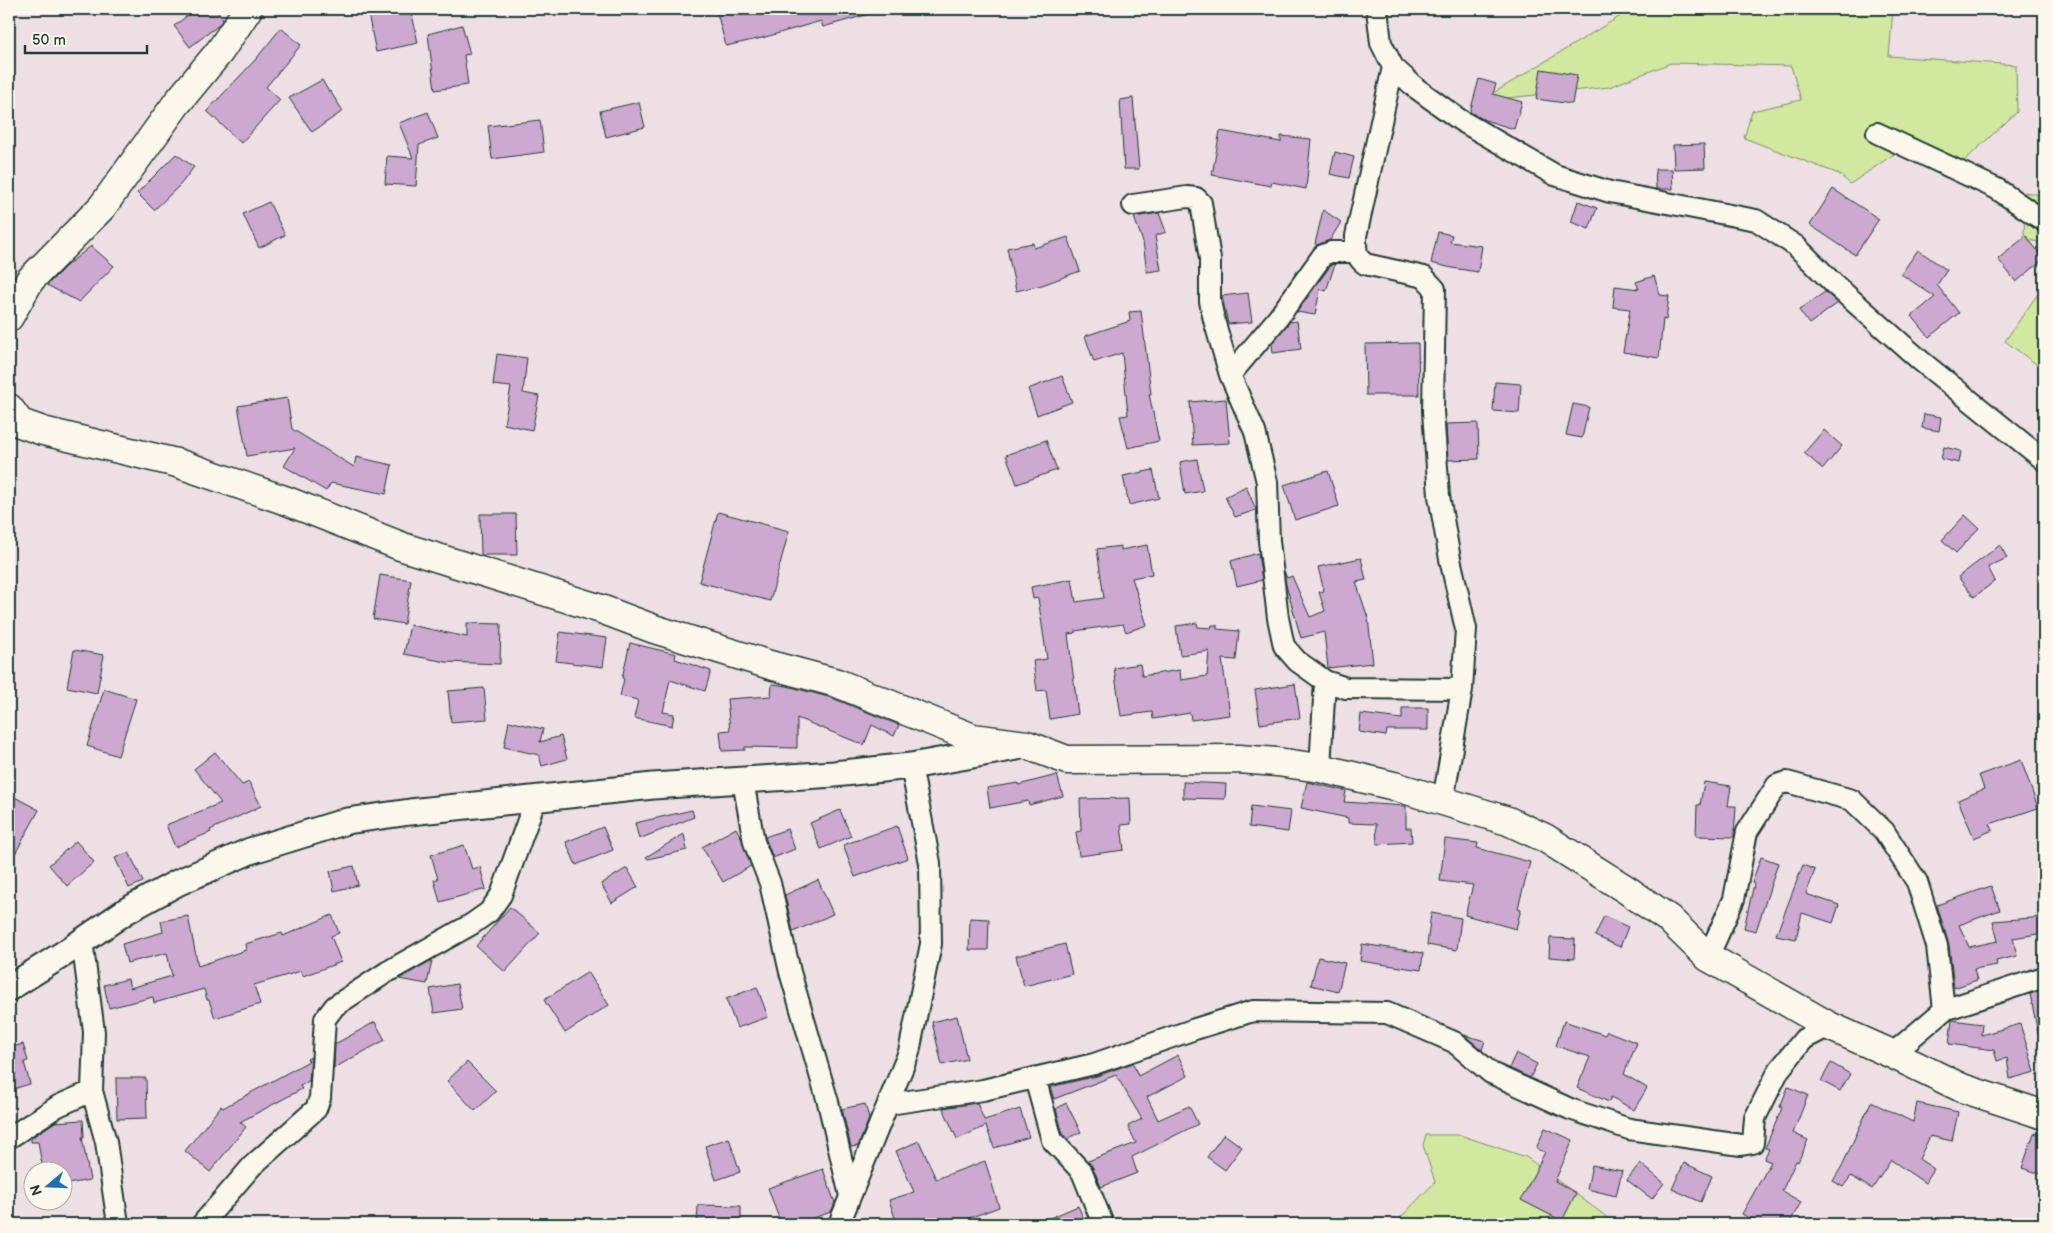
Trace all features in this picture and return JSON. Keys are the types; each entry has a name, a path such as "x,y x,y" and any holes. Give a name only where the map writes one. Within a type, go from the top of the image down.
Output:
{"main road":[{"path":"9,318 30,280 102,207 177,103 220,51 248,9"},
{"path":"9,408 20,423 35,429 176,463 287,501 403,547 601,610 654,629 770,665 837,683 973,738 1027,746 1067,760 1239,759 1320,768 1394,786 1508,821 1545,838 1619,885 1669,919 1708,957 1829,1026 1962,1088 2044,1115"}],"street":[{"path":"1377,9 1381,43 1393,67 1416,88 1460,120 1555,175 1610,192 1756,220 1776,231 1796,246 1835,285 1921,361 2044,460"},
{"path":"1393,67 1356,236 1356,252 1360,260 1365,264 1424,277 1435,289 1433,411 1439,496 1450,558 1466,629 1462,689 1444,801"},
{"path":"1876,133 1997,189 2044,221"},
{"path":"1133,205 1187,197 1196,198 1201,203 1210,259 1210,301 1230,375 1255,432 1267,482 1269,541 1278,618 1284,646 1297,661 1325,681 1346,688 1462,689"},
{"path":"1230,375 1278,318 1323,255 1331,252 1356,252"},
{"path":"1320,768 1325,681"},
{"path":"9,988 126,911 176,883 250,850 347,821 410,812 653,786 743,781 911,766 1027,746"},
{"path":"839,1224 909,1052 931,944 930,863 911,766"},
{"path":"743,781 754,842 770,883 790,972 828,1102 850,1196"},
{"path":"1708,957 1734,899 1747,832 1777,785 1787,782 1852,800 1884,831 1917,882 1937,946 1944,1010"},
{"path":"202,1224 252,1166 316,1108 320,1098 325,1019 335,1006 387,972 472,924 489,912 500,895 536,798"},
{"path":"82,940 94,1032 92,1091 106,1142 118,1224"},
{"path":"1892,1054 1944,1010 2044,977"},
{"path":"889,1104 983,1090 1094,1064 1253,1011 1387,1013 1454,1042 1491,1073 1570,1109 1629,1129 1740,1146 1753,1143 1755,1118 1779,1070 1804,1039 1829,1026"},
{"path":"1035,1078 1052,1140 1082,1172 1103,1224"},
{"path":"9,1138 58,1106 92,1091"}],"green space":[{"path":"1632,9 1893,9 1889,56 2016,65 2017,112 1950,174 1900,150 1850,184 1839,174 1744,138 1752,111 1801,100 1791,66 1671,63 1609,87 1480,101"},
{"path":"2025,192 2044,196 2044,244 2024,238"},
{"path":"2044,285 2044,370 2005,341"},
{"path":"1426,1135 1460,1135 1526,1157 1608,1218 1622,1224 1397,1224 1399,1219 1435,1182 1423,1145"}],"building":[{"path":"196,9 215,9 223,19 219,25 190,47 174,26"},
{"path":"367,9 411,9 418,43 376,52"},
{"path":"716,9 873,9 873,13 823,27 821,21 726,46"},
{"path":"462,25 470,54 464,55 468,85 435,90 428,34"},
{"path":"281,28 301,45 266,87 280,100 241,143 207,111 256,59"},
{"path":"1541,69 1577,75 1572,104 1536,99"},
{"path":"1479,79 1496,84 1493,94 1522,102 1514,129 1485,120 1470,112"},
{"path":"322,80 343,111 312,132 289,98"},
{"path":"1133,98 1139,169 1124,169 1120,100"},
{"path":"639,102 645,127 606,137 600,111"},
{"path":"428,112 438,138 419,145 416,186 385,184 387,156 413,158 399,123"},
{"path":"540,120 544,152 492,159 488,126"},
{"path":"1220,131 1281,142 1281,136 1311,139 1306,189 1272,182 1271,186 1212,175"},
{"path":"1704,144 1705,168 1674,169 1673,145"},
{"path":"1335,152 1354,157 1349,178 1330,174"},
{"path":"176,154 194,167 180,185 154,210 137,193"},
{"path":"1655,169 1672,169 1673,189 1656,189"},
{"path":"1833,189 1879,219 1855,255 1810,225"},
{"path":"1578,201 1597,208 1589,229 1571,222"},
{"path":"269,202 285,235 259,248 243,214"},
{"path":"1323,210 1341,222 1330,240 1317,245 1315,244"},
{"path":"1159,213 1166,232 1155,236 1161,270 1147,272 1143,242 1134,217"},
{"path":"1438,232 1452,235 1450,242 1482,246 1478,272 1431,263"},
{"path":"2026,236 2044,259 2016,282 1998,259"},
{"path":"1068,237 1080,271 1042,285 1016,291 1007,248 1033,243 1034,248"},
{"path":"91,246 114,266 79,302 47,285 66,266"},
{"path":"1918,250 1947,270 1937,285 1959,313 1929,337 1912,316 1935,297 1901,274"},
{"path":"1335,264 1326,291 1320,289 1315,315 1297,312 1331,265"},
{"path":"1654,276 1660,295 1669,296 1666,320 1663,319 1659,358 1623,352 1630,309 1613,307 1615,286 1639,289 1636,282"},
{"path":"1825,292 1838,303 1809,324 1799,310"},
{"path":"1248,293 1252,322 1228,324 1222,296"},
{"path":"1141,311 1151,394 1149,394 1159,441 1128,448 1120,416 1128,415 1122,353 1094,362 1085,336 1130,321 1129,312"},
{"path":"1297,321 1301,349 1273,353 1272,344 1289,322"},
{"path":"1418,343 1419,395 1366,395 1365,344"},
{"path":"497,354 527,358 523,393 539,396 532,430 504,424 511,387 493,385"},
{"path":"1062,376 1072,402 1037,415 1028,389"},
{"path":"1495,382 1521,384 1519,413 1493,411"},
{"path":"287,398 292,429 354,467 356,457 392,465 386,494 331,483 326,491 284,466 295,448 247,456 238,406"},
{"path":"1226,399 1230,443 1193,445 1190,402"},
{"path":"1573,404 1589,407 1582,438 1566,435"},
{"path":"1924,414 1941,417 1939,431 1922,428"},
{"path":"1478,423 1479,459 1448,460 1446,424"},
{"path":"1824,430 1842,446 1823,469 1804,453"},
{"path":"1046,440 1057,470 1017,484 1006,455"},
{"path":"1944,447 1961,451 1959,463 1941,459"},
{"path":"1197,459 1203,491 1185,494 1180,462"},
{"path":"1153,470 1159,498 1129,505 1123,476"},
{"path":"1328,471 1339,506 1295,520 1284,485"},
{"path":"1246,486 1256,510 1235,517 1225,497"},
{"path":"718,512 789,531 770,601 699,582"},
{"path":"480,514 516,514 517,555 481,555"},
{"path":"1965,515 1979,528 1956,553 1942,540"},
{"path":"1147,545 1152,574 1132,578 1147,625 1126,632 1123,624 1075,631 1075,633 1068,634 1078,714 1050,719 1046,690 1037,691 1033,661 1047,659 1038,598 1033,599 1031,587 1072,579 1076,602 1104,598 1097,549 1121,546 1121,550"},
{"path":"2000,545 2007,558 1988,567 1995,581 1974,597 1958,577"},
{"path":"1258,553 1262,580 1237,586 1231,561"},
{"path":"1361,558 1366,580 1356,582 1368,618 1373,663 1328,668 1324,632 1301,638 1286,585 1284,571 1287,578 1292,576 1310,617 1325,611 1319,592 1324,591 1318,567"},
{"path":"380,575 411,580 404,624 373,619"},
{"path":"467,623 501,624 500,664 446,662 404,654 410,625 467,637"},
{"path":"1197,623 1198,627 1211,628 1212,625 1217,625 1217,629 1239,631 1236,660 1222,659 1230,715 1191,720 1190,713 1153,719 1152,712 1121,716 1114,668 1140,664 1142,676 1180,670 1181,680 1207,676 1209,651 1180,655 1176,626"},
{"path":"560,632 607,638 603,667 556,661"},
{"path":"630,643 676,654 675,659 711,671 705,691 670,680 663,712 674,714 672,726 634,718 638,700 620,696"},
{"path":"74,650 104,655 97,693 67,687"},
{"path":"772,684 832,698 899,725 894,736 872,725 864,745 797,718 797,748 745,747 745,750 722,751 720,731 730,730 727,699 771,696"},
{"path":"1295,684 1300,718 1260,724 1255,690"},
{"path":"484,688 487,719 451,722 448,691"},
{"path":"104,689 136,699 118,756 87,746"},
{"path":"1402,708 1428,708 1428,730 1387,730 1386,736 1359,732 1361,714 1402,719"},
{"path":"509,721 543,729 540,742 561,736 567,759 542,766 539,755 504,747"},
{"path":"215,752 242,785 249,782 261,806 210,830 211,832 175,847 166,825 221,803 194,769"},
{"path":"2021,760 2038,808 1990,824 1993,830 1974,838 1958,800 1984,789 1979,775"},
{"path":"1057,775 1063,796 1029,805 1028,801 990,808 987,788 1018,783 1018,785"},
{"path":"1183,782 1226,784 1225,799 1183,798"},
{"path":"1307,782 1346,791 1344,802 1406,806 1406,828 1411,828 1412,842 1377,844 1376,824 1348,823 1348,818 1301,808"},
{"path":"1704,782 1731,786 1728,806 1736,806 1734,837 1696,836 1697,805 1700,805"},
{"path":"9,794 39,810 9,865"},
{"path":"1130,798 1131,824 1121,825 1124,850 1079,856 1076,832 1081,831 1080,799"},
{"path":"1251,806 1291,811 1288,832 1249,827"},
{"path":"692,810 694,817 639,839 635,823"},
{"path":"840,810 851,836 821,849 810,823"},
{"path":"897,826 908,858 855,877 843,845"},
{"path":"603,827 613,850 576,865 566,842"},
{"path":"736,828 751,866 723,882 702,847"},
{"path":"787,829 795,849 773,858 765,837"},
{"path":"684,834 687,850 648,859 646,857"},
{"path":"1445,839 1478,843 1477,848 1530,862 1518,908 1521,909 1516,929 1465,915 1473,885 1440,881"},
{"path":"76,841 94,862 67,886 49,865"},
{"path":"464,845 472,869 480,867 486,889 440,902 434,880 438,879 431,855"},
{"path":"129,852 143,882 129,888 115,858"},
{"path":"1761,857 1778,863 1756,931 1744,928 1754,884 1752,883"},
{"path":"1803,865 1815,870 1806,894 1839,905 1833,923 1802,913 1796,939 1776,935"},
{"path":"354,866 358,885 334,891 330,871"},
{"path":"627,868 638,887 612,903 601,884"},
{"path":"818,880 833,914 793,932 785,895"},
{"path":"1991,886 2000,910 1959,925 1969,947 1998,941 1993,921 2044,917 2044,933 2013,938 2017,956 1996,961 1997,965 1974,969 1977,980 1954,988 1949,945 1937,905"},
{"path":"510,907 540,933 505,972 476,946"},
{"path":"1431,913 1461,918 1457,950 1427,945"},
{"path":"332,915 339,933 331,936 341,962 303,976 301,971 254,985 260,1004 215,1018 204,989 154,1003 153,997 109,1008 104,985 128,979 130,988 172,976 167,953 127,963 122,944 163,932 161,921 188,916 198,966 246,950 245,944 282,933 283,936"},
{"path":"1604,916 1628,927 1620,947 1595,936"},
{"path":"970,918 989,919 988,950 969,950"},
{"path":"1550,938 1575,939 1574,959 1549,957"},
{"path":"1065,944 1072,974 1024,986 1016,956"},
{"path":"1362,944 1423,953 1421,970 1360,961"},
{"path":"1318,957 1345,963 1338,992 1311,985"},
{"path":"432,960 427,984 399,979"},
{"path":"588,972 609,1005 565,1033 544,1000"},
{"path":"457,984 462,1009 434,1013 430,989"},
{"path":"757,987 768,1017 737,1028 726,999"},
{"path":"2044,989 2044,1032 2038,1033 2030,994"},
{"path":"957,1016 967,1059 942,1065 932,1022"},
{"path":"1952,1020 1982,1024 1981,1035 2020,1024 2035,1072 2010,1079 2007,1058 1997,1061 1994,1050 1949,1044"},
{"path":"1564,1021 1605,1035 1607,1031 1637,1043 1624,1074 1647,1088 1634,1110 1611,1097 1609,1102 1577,1088 1590,1057 1556,1046"},
{"path":"375,1022 385,1040 334,1068 335,1044"},
{"path":"1464,1035 1485,1041 1482,1050"},
{"path":"23,1044 28,1061 24,1062 30,1084 9,1090 9,1048"},
{"path":"1516,1053 1537,1064 1530,1078 1509,1068"},
{"path":"1178,1055 1188,1076 1147,1097 1158,1120 1189,1106 1198,1124 1132,1157 1137,1173 1101,1187 1088,1161 1136,1143 1128,1126 1142,1119 1116,1075 1054,1099 1050,1087 1097,1076 1133,1063 1138,1076"},
{"path":"311,1057 309,1081 300,1086 302,1089 240,1122 246,1127 210,1172 185,1151 221,1106 223,1108 309,1061 307,1059"},
{"path":"467,1062 496,1091 475,1111 447,1081"},
{"path":"1831,1063 1850,1074 1840,1091 1821,1081"},
{"path":"116,1078 146,1078 147,1118 117,1119"},
{"path":"1788,1087 1808,1095 1793,1133 1808,1140 1782,1191 1801,1202 1789,1224 1759,1224 1742,1214 1771,1162 1764,1159 1769,1149 1765,1148 1782,1108 1780,1107"},
{"path":"1871,1102 1913,1122 1917,1103 1958,1112 1952,1141 1930,1136 1919,1159 1934,1169 1925,1183 1891,1160 1872,1189 1851,1176 1843,1187 1833,1181 1842,1166"},
{"path":"977,1103 984,1120 1020,1109 1029,1137 994,1148 986,1126 957,1139 943,1108"},
{"path":"1066,1103 1081,1132 1067,1139 1063,1134 1056,1109"},
{"path":"865,1104 869,1119 858,1146 851,1147 842,1109"},
{"path":"83,1120 84,1137 82,1137 90,1180 72,1183 72,1160 41,1160 38,1142 31,1142 31,1138 55,1122"},
{"path":"1545,1128 1573,1140 1555,1181 1576,1193 1562,1221 1521,1200 1545,1152 1536,1149"},
{"path":"2034,1133 2044,1136 2044,1175 2022,1168"},
{"path":"1224,1134 1242,1147 1225,1170 1207,1157"},
{"path":"729,1138 740,1172 716,1180 705,1146"},
{"path":"919,1141 936,1179 985,1161 999,1207 953,1224 897,1224 889,1200 914,1192 896,1151"},
{"path":"1640,1163 1664,1183 1652,1199 1627,1180"},
{"path":"1684,1163 1712,1176 1701,1202 1672,1189"},
{"path":"1592,1165 1622,1171 1616,1196 1587,1189"},
{"path":"823,1169 835,1203 831,1212 796,1224 781,1224 768,1188"},
{"path":"698,1205 741,1206 741,1224 697,1224"},
{"path":"1078,1206 1086,1224 1036,1224"}]}
